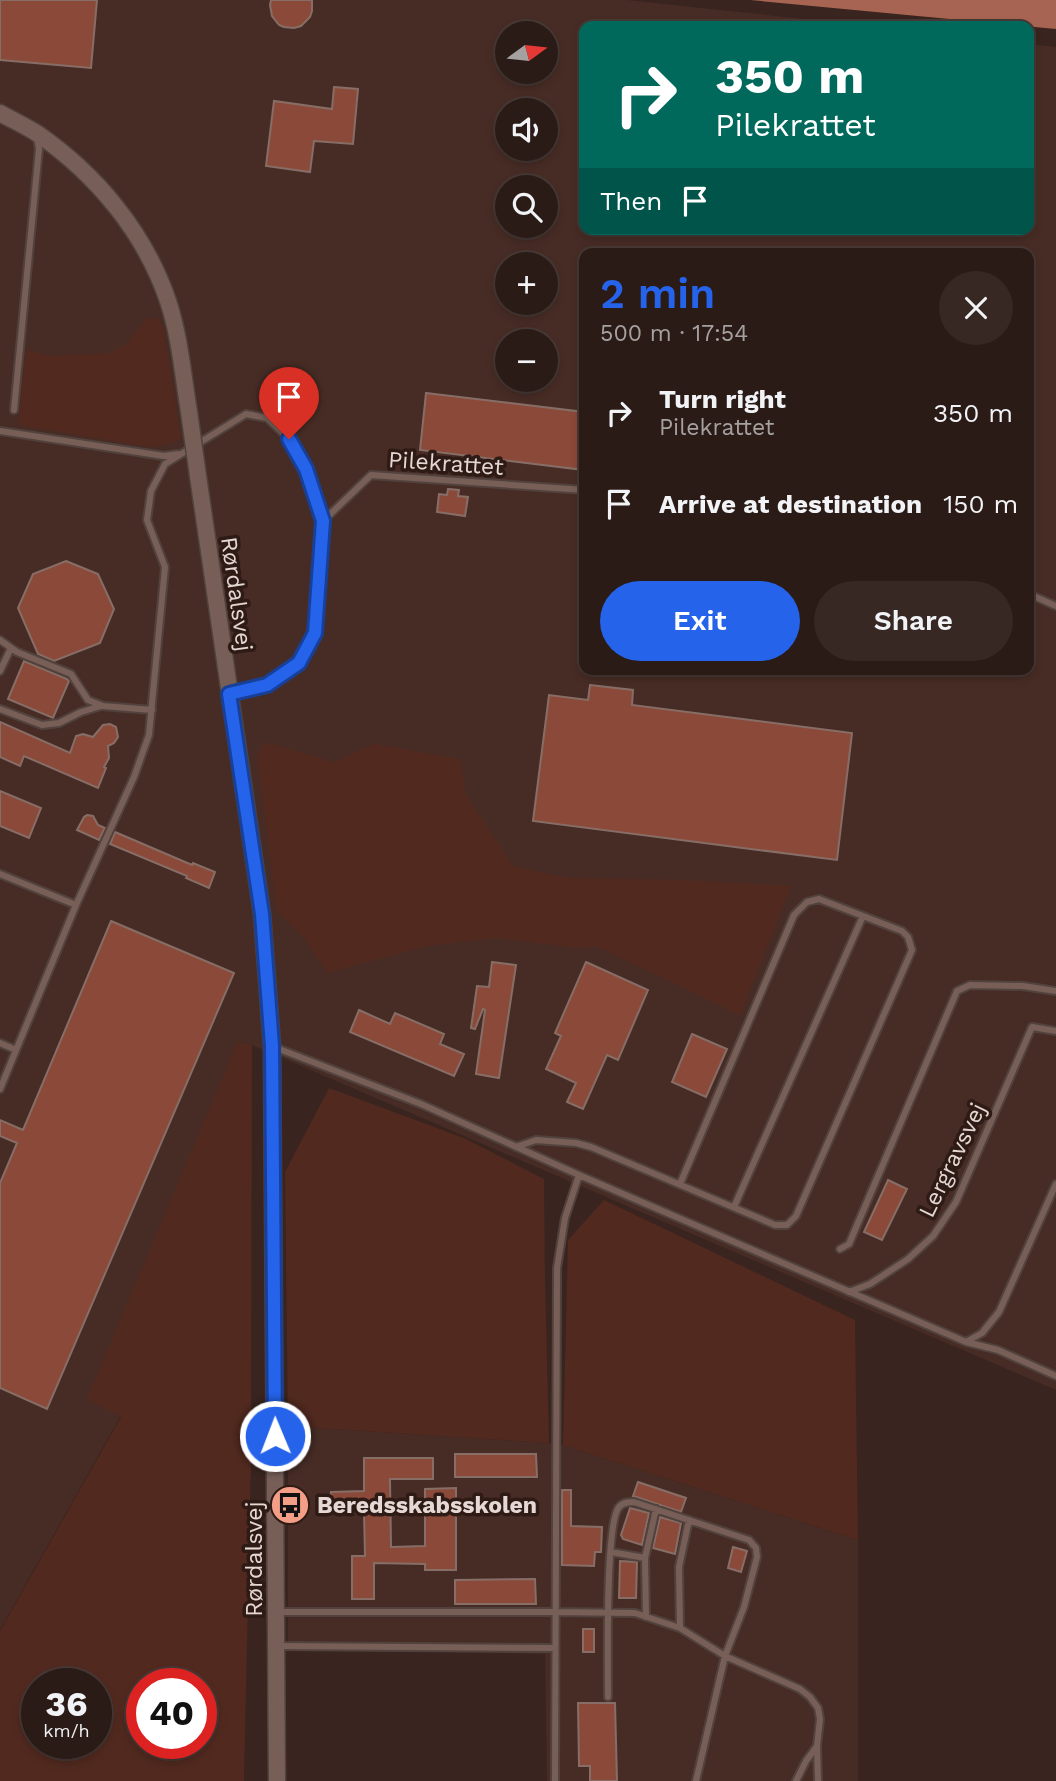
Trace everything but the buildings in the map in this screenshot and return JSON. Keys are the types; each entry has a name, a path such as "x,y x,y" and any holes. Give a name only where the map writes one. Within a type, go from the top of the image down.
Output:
{"street":[{"name":"Rørdalsvej","path":"0,113 36,133 72,161 106,194 138,236 160,280 176,332 262,914 272,1046 277,1781"}],"lane":[{"path":"14,410 39,149 36,133"},
{"path":"0,1089 76,905 134,777 149,735 165,567 147,520 151,491 165,464 246,414 267,418 289,439 306,469 323,521 315,633 299,663 267,685 229,694"},
{"path":"0,431 164,456 181,454"},
{"name":"Pilekrattet","path":"323,521 371,475 579,489"},
{"path":"1034,596 1056,606"},
{"path":"0,640 17,652 71,674 88,700 103,706 152,710"},
{"path":"0,671 10,648"},
{"path":"0,709 43,725 59,723 81,712 103,706"},
{"path":"0,874 76,905"},
{"path":"516,1147 536,1140 591,1147 775,1225 787,1225 796,1216 912,950 908,937 902,931 819,900 807,902 794,915 680,1184"},
{"path":"734,1207 863,916"},
{"path":"840,1250 849,1244 957,991 970,985 1023,986 1056,991"},
{"name":"Lergravsvej","path":"849,1292 870,1284 908,1259 933,1236 956,1202 1032,1027 1056,1031"},
{"path":"0,1043 16,1050"},
{"path":"272,1046 421,1104 849,1292 966,1342 998,1350 1056,1376"},
{"path":"555,1781 557,1268 565,1217 579,1175"},
{"path":"966,1342 982,1333 999,1312 1056,1184"},
{"path":"608,1698 611,1552 615,1515 620,1507 626,1502 634,1502 749,1540 756,1548 757,1557 744,1606 725,1656 696,1781"},
{"path":"646,1617 645,1558 656,1509"},
{"path":"680,1628 679,1567 689,1520"},
{"path":"611,1552 645,1558"},
{"path":"277,1612 635,1613 680,1628 725,1656 800,1689 810,1697 818,1707 820,1719 817,1746 818,1781"},
{"path":"277,1646 554,1648"},
{"path":"796,1781 817,1746"}],"shaded area":[{"path":"0,0 627,0 822,21 579,21 579,235 1034,235 1034,45 1056,47 1056,1390 238,1041 123,1412 0,1630"},
{"path":"750,0 1056,0 1056,29 1034,27 1034,21 972,21"},
{"path":"158,318 163,326 181,439 148,447 18,425 26,350 52,356 110,353 126,344 146,319"},
{"path":"265,742 334,762 375,744 460,759 466,795 513,866 569,878 684,880 791,886 740,1015 596,946 578,948 495,938 427,946 327,973 304,938 277,911 257,756"},
{"path":"238,1041 252,1045 251,1462 244,1781 0,1781 0,1631 121,1417 87,1399"},
{"path":"329,1088 464,1138 544,1179 549,1443 288,1426 285,1172"},
{"path":"604,1200 855,1320 858,1540 563,1445 568,1240"},
{"path":"288,1426 563,1445 858,1540 858,1781 547,1781 545,1654 288,1649"}],"place":[{"name":"Beredsskabsskolen","path":"290,1505"}],"route":[{"path":"275,1436 272,1046 269,986 262,914 229,694 267,685 299,663 315,633 323,521 306,469 289,439"}]}
